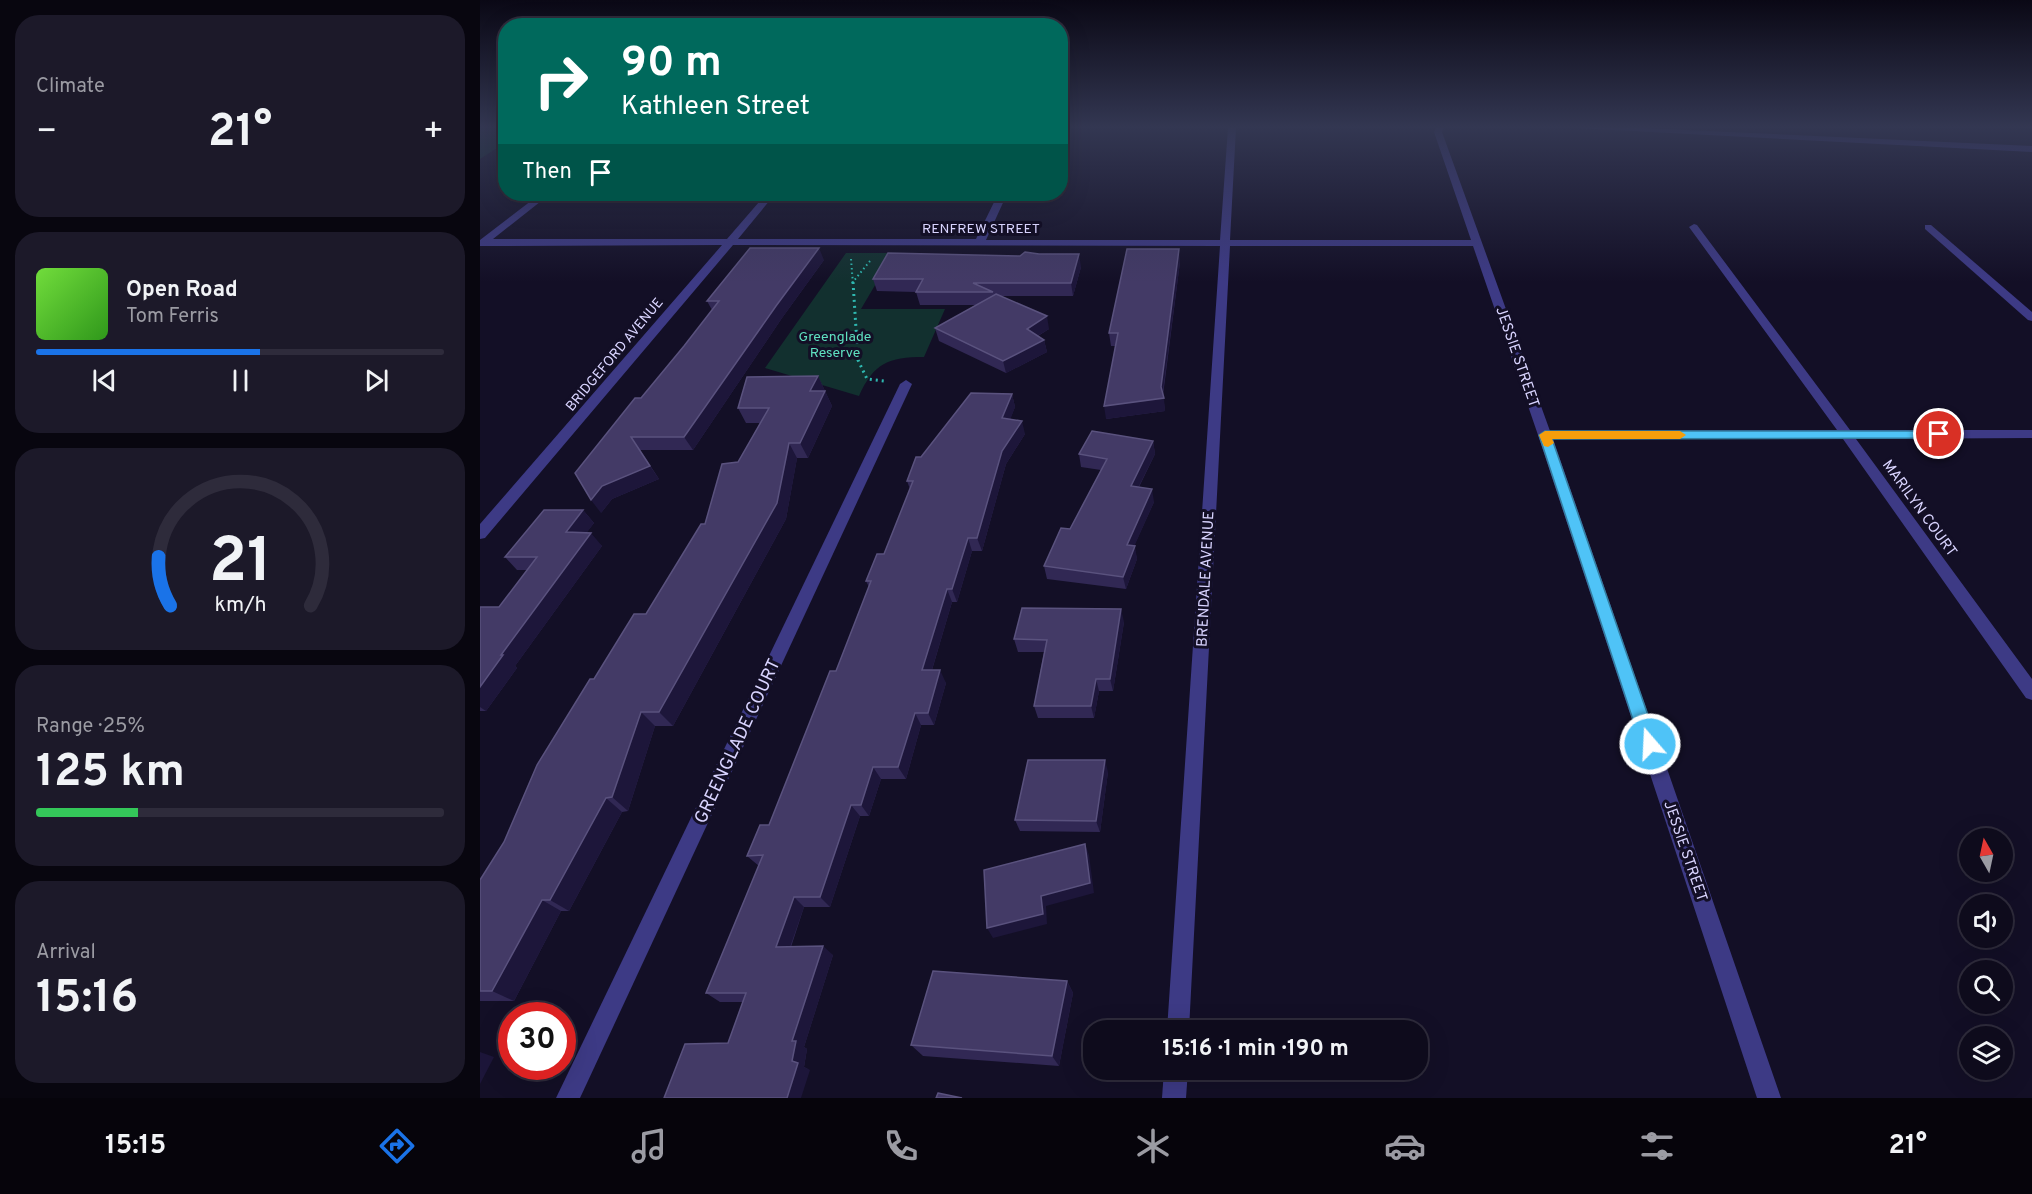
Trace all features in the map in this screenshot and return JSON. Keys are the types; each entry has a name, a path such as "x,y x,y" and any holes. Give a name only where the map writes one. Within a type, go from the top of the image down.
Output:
{"street":[{"name":"BRENDALE AVENUE","path":"1179,1020 1229,179"},
{"name":"JESSIE STREET","path":"1455,179 1545,435 1769,1098"},
{"path":"482,243 536,201"},
{"name":"BRIDGEFORD AVENUE","path":"480,534 765,201"},
{"path":"980,241 999,201"},
{"name":"MARILYN COURT","path":"1694,227 2032,693"},
{"path":"1928,227 2032,318"},
{"name":"RENFREW STREET","path":"482,243 1226,241 1478,243"},
{"name":"GREENGLADE COURT","path":"568,1098 906,384"},
{"path":"1545,435 2032,434"},
{"path":"1174,1098 1175,1080"}],"path":[{"path":"851,241 851,275 858,360 867,379 906,384"}],"green space":[{"name":"Greenglade Reserve","path":"846,253 894,253 861,309 945,309 924,357 901,358 884,364 870,376 859,396 765,368"}],"building":[{"path":"750,248 819,248 684,437 631,437 650,466 602,486 591,500 575,473 635,398 641,398 719,301 707,301"},
{"path":"1127,249 1179,249 1161,387 1164,398 1104,406 1118,333 1109,333"},
{"path":"1025,252 1079,254 1071,283 973,283 993,292 916,292 923,279 873,279 888,253 1020,256"},
{"path":"996,294 1047,316 1027,329 1044,340 1003,361 935,328"},
{"path":"818,376 810,391 825,391 800,443 789,443 777,503 659,712 641,712 612,797 606,798 550,900 542,900 492,991 480,991 480,880 504,842 537,765 590,679 594,679 634,614 646,614 701,524 705,524 722,464 738,462 769,408 738,408 747,377"},
{"path":"971,393 1012,394 1002,418 1022,421 1002,451 977,538 968,538 952,589 947,589 922,670 940,670 928,713 915,713 898,767 873,767 861,805 851,805 820,897 794,897 776,947 823,946 792,1041 796,1041 792,1061 798,1063 787,1098 664,1098 685,1044 728,1043 746,993 706,993 763,855 747,856 760,825 769,825 830,671 836,671 871,581 866,581 877,554 884,554 913,481 907,481 916,457 921,457"},
{"path":"1092,431 1153,441 1131,486 1152,489 1127,545 1135,546 1123,577 1044,566 1061,528 1070,529 1107,459 1079,454"},
{"path":"544,510 583,510 566,532 591,533 480,687 480,607 499,607 537,557 505,557"},
{"path":"1022,608 1121,609 1110,679 1096,679 1091,706 1034,706 1047,640 1014,639"},
{"path":"1028,760 1105,760 1096,821 1015,820"},
{"path":"1085,844 1090,883 1041,896 1043,914 987,928 984,870"},
{"path":"933,971 1067,981 1052,1056 911,1045"},
{"path":"938,1093 962,1098 936,1098"}],"slow traffic":[{"path":"1548,443 1545,435 1680,435"}],"route":[{"path":"1650,744 1545,435 1939,434"}]}
